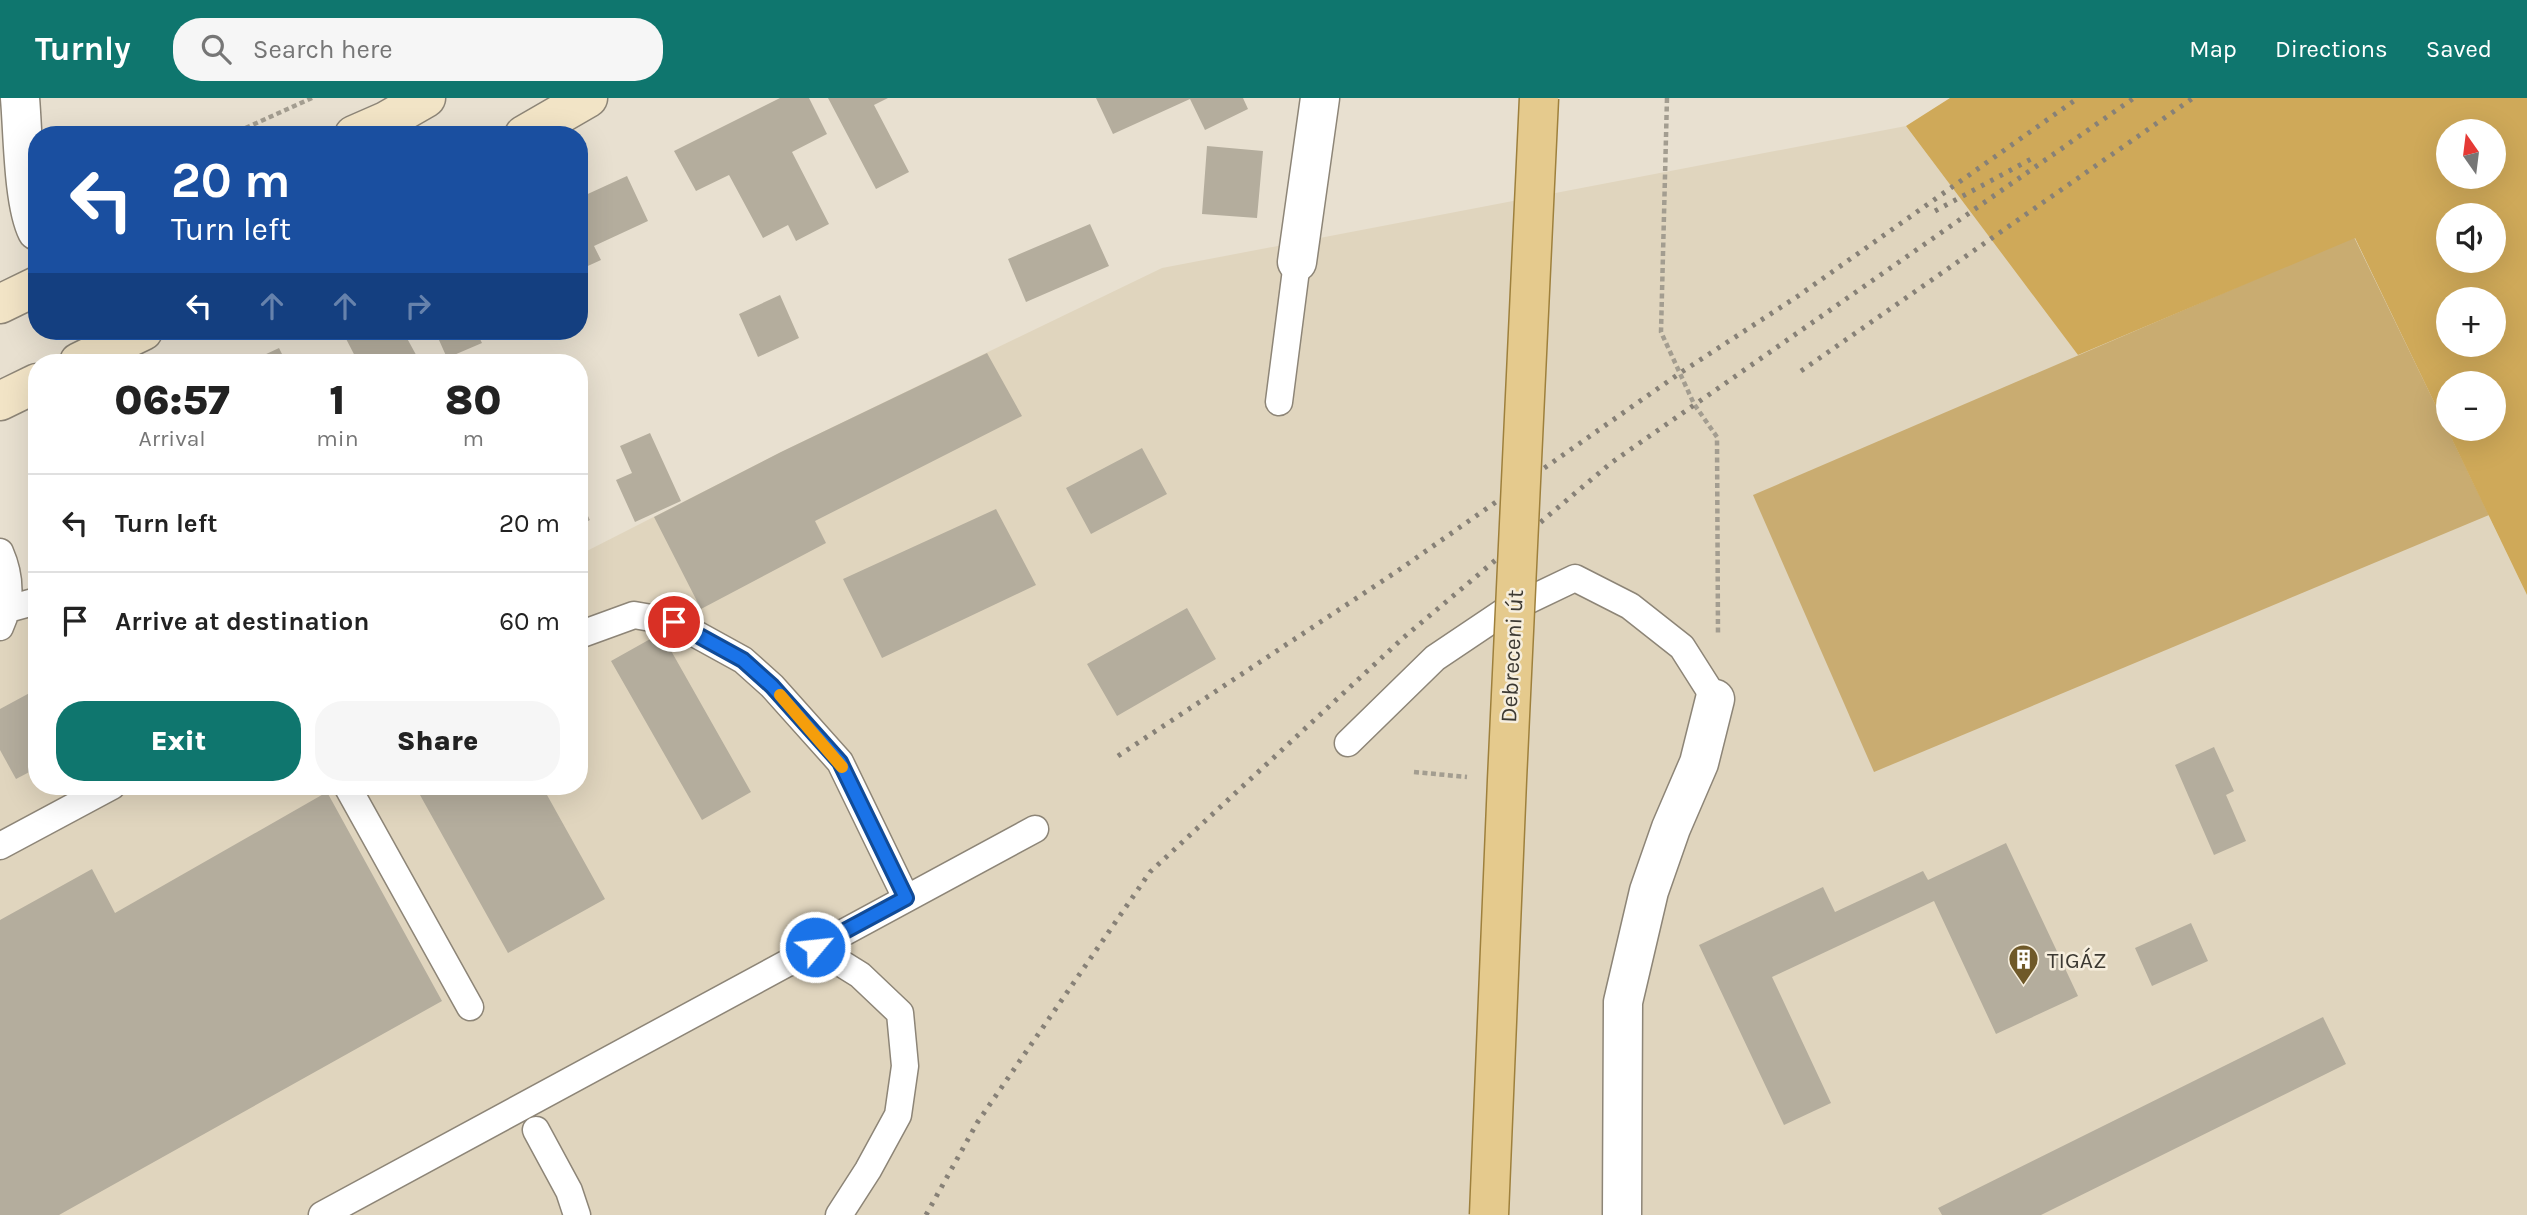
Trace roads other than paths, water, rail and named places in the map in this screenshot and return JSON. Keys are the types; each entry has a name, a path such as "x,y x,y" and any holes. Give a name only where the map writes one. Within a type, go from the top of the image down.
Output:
{"main road":[{"path":"375,126 426,98"},
{"path":"540,126 588,98"},
{"name":"Debreceni út","path":"1489,1215 1539,98"},
{"path":"0,304 28,290"},
{"path":"96,354 124,340"},
{"path":"0,401 28,387"}],"street":[{"path":"20,98 28,192"},
{"path":"1297,262 1320,98"},
{"path":"1622,1215 1623,1002 1649,891 1671,828 1699,763 1714,699"}],"lane":[{"path":"1279,402 1297,262"},
{"path":"0,552 7,568 4,618"},
{"path":"1348,743 1436,658 1502,613 1574,578 1630,606 1682,647 1714,699"},
{"path":"4,618 28,606"},
{"path":"588,632 634,615 674,622 743,660 772,686 840,762 906,898"},
{"path":"4,835 92,795"},
{"path":"352,795 470,1007"},
{"path":"322,1215 1035,829"},
{"path":"815,947 860,975 900,1013 905,1066 898,1115 868,1170 839,1215"},
{"path":"536,1130 569,1191 577,1215"}],"railway":[{"path":"1118,756 1396,572 1680,373 1798,296 2078,98"},
{"path":"926,1215 977,1123 1150,872 1403,638 1611,463 2134,98"},
{"path":"1801,371 2193,98"},
{"path":"1935,211 2033,158"}],"place":[{"name":"TIGÁZ","path":"2024,987"}]}
